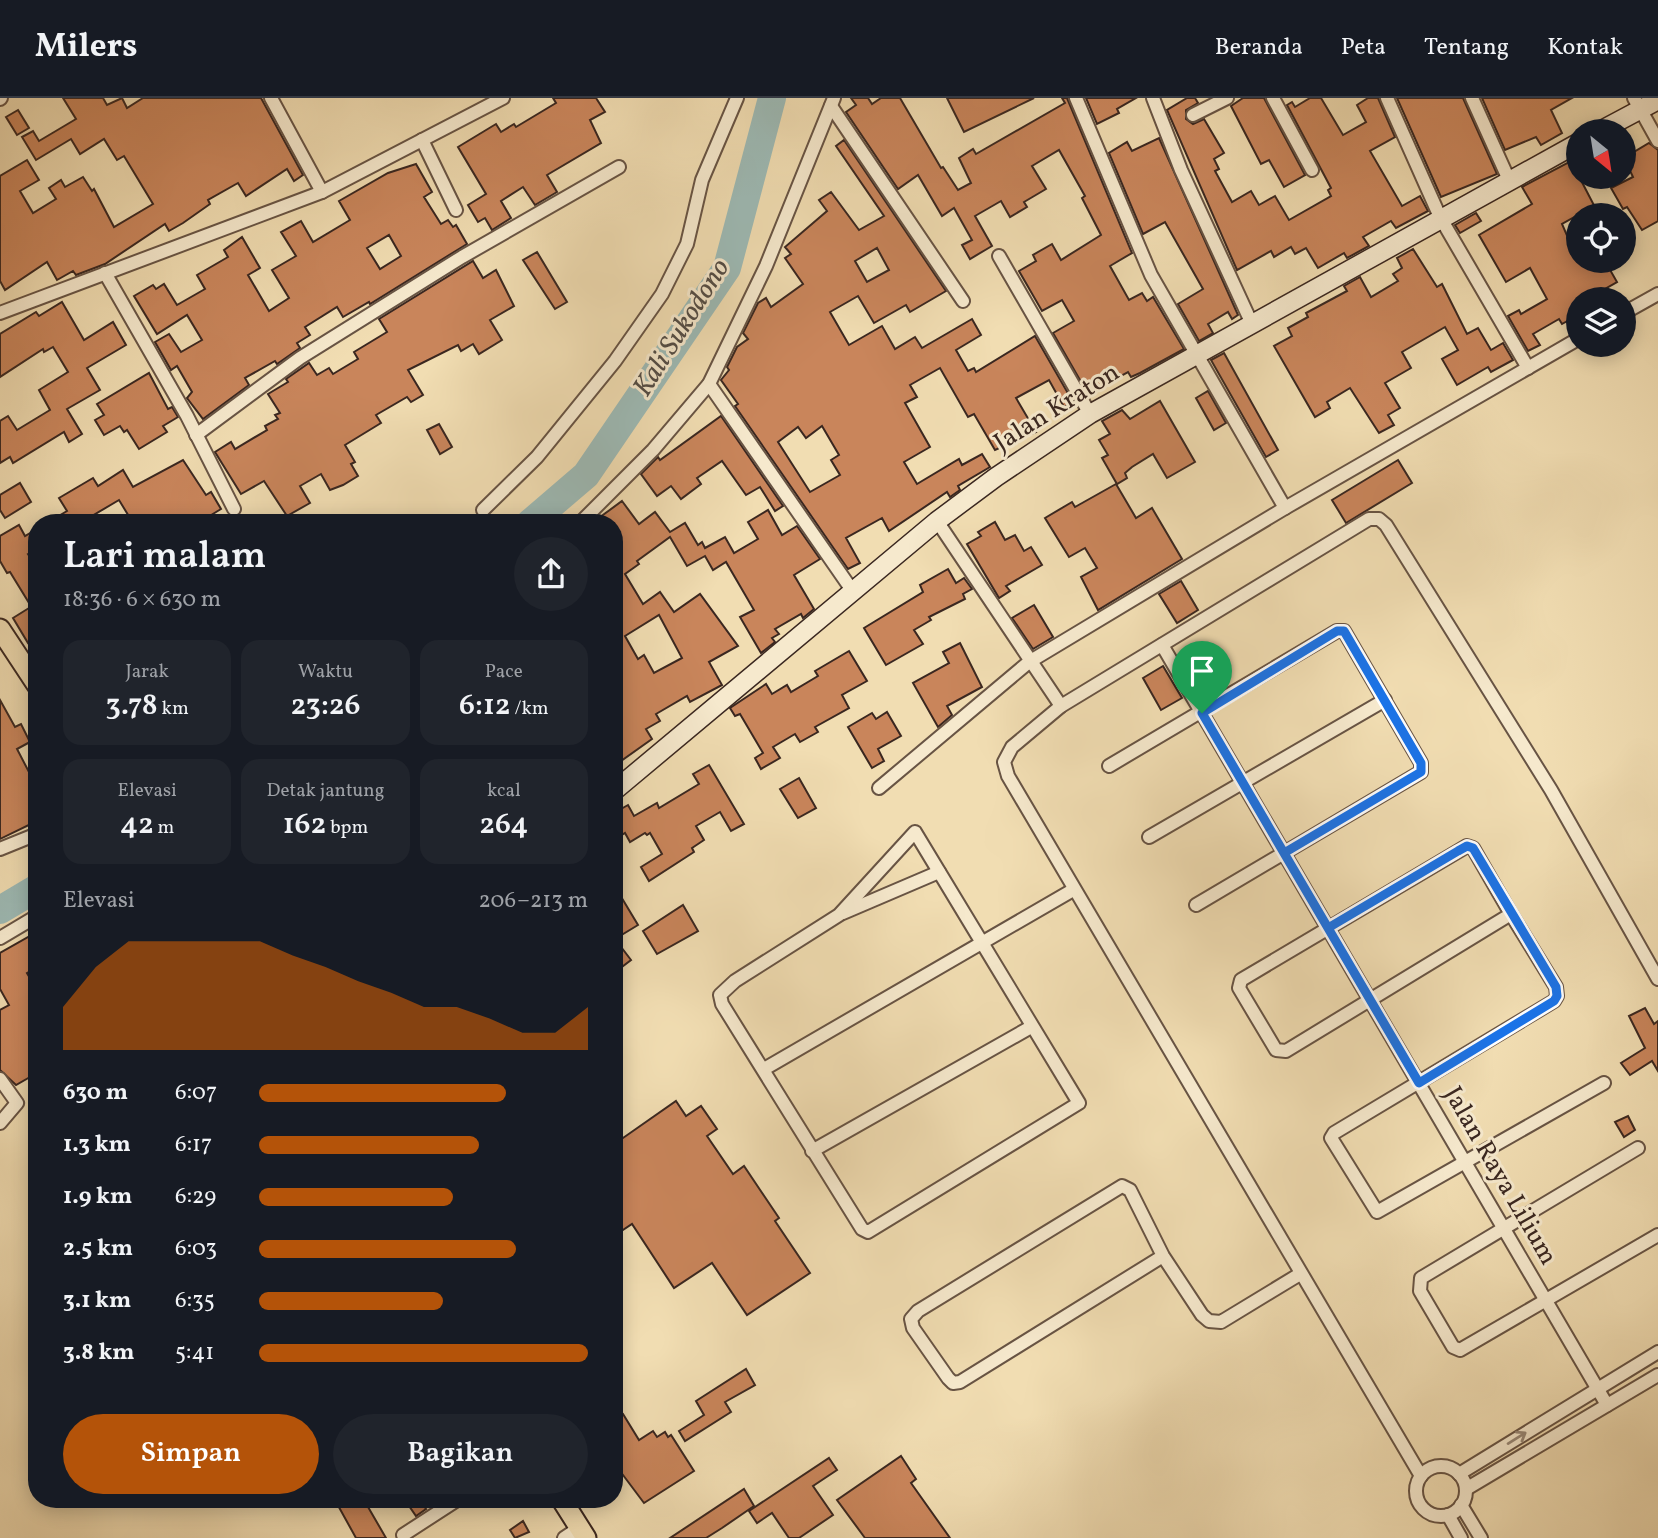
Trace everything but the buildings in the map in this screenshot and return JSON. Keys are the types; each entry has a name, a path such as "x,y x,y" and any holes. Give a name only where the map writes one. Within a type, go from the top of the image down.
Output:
{"main road":[{"path":"0,629 28,671"},
{"path":"565,1508 577,1535"}],"street":[{"path":"271,98 322,192"},
{"path":"0,313 322,192 503,98"},
{"path":"483,510 537,457 615,361 662,294 687,244 702,180 737,98"},
{"path":"1076,98 1151,275 1284,508"},
{"path":"1153,98 1181,170 1252,324"},
{"path":"1193,116 1227,98"},
{"path":"1273,98 1312,170"},
{"path":"1387,98 1440,218 1528,368"},
{"path":"1472,98 1509,180"},
{"path":"1616,119 1637,104 1658,100"},
{"path":"832,102 963,301"},
{"path":"589,514 653,450 709,384 766,265 832,102"},
{"path":"1637,104 1658,141"},
{"path":"422,140 456,210"},
{"name":"Jalan Kraton","path":"623,784 937,521 996,477 1090,414 1566,149"},
{"path":"197,435 300,358 461,257 619,167"},
{"path":"999,256 1090,414"},
{"path":"105,273 197,435 234,509"},
{"path":"1636,306 1658,294"},
{"path":"879,788 1030,662 1284,508 1566,346"},
{"path":"709,384 854,593"},
{"path":"1421,1476 1073,890 1008,776 1004,762 1012,747 1024,734 1061,706 1369,519 1381,520 1552,790 1658,979"},
{"path":"937,521 1061,706"},
{"path":"1109,766 1341,629 1421,763 1421,772 1196,905"},
{"name":"Jalan Raya Lilium","path":"1162,645 1607,1405"},
{"path":"1149,836 1385,700"},
{"path":"839,915 914,832 984,943 1031,1027 1078,1101 1077,1106 868,1232 862,1229 812,1152 764,1069 722,1004 722,991 839,915 939,872"},
{"path":"0,849 28,838"},
{"path":"1510,914 1282,1052 1276,1049 1239,988 1241,980 1467,846 1473,848 1556,987 1557,996 1334,1133 1331,1139 1377,1212 1604,1083"},
{"path":"764,1069 1073,890"},
{"path":"0,938 28,921"},
{"path":"812,1152 1031,1027"},
{"path":"0,1079 17,1103 0,1123"},
{"path":"1638,1148 1421,1278 1420,1291 1453,1347 1460,1350 1658,1236"},
{"path":"1163,1256 960,1382 953,1383 947,1378 914,1328 911,1319 918,1311 1122,1186 1130,1190 1163,1256 1202,1315 1209,1321 1221,1322 1300,1274"},
{"path":"1459,1474 1658,1352"},
{"path":"1466,1489 1459,1474 1440,1466 1421,1476 1415,1487 1420,1506 1429,1514 1448,1515 1461,1505 1466,1489 1658,1375"},
{"path":"1461,1505 1482,1538"},
{"path":"403,1535 445,1508"},
{"path":"1448,1515 1461,1538"}],"waterway":[{"name":"Kali Sukodono","path":"540,514 586,475 727,268 772,98"},
{"name":"Kali Sukodono","path":"0,910 28,893"}],"route":[{"path":"1202,713 1328,928 1467,846 1473,848 1556,987 1558,992 1554,1001 1419,1083 1370,1000 1284,853 1417,777 1421,772 1421,763 1344,631 1337,631 1202,713"}]}
